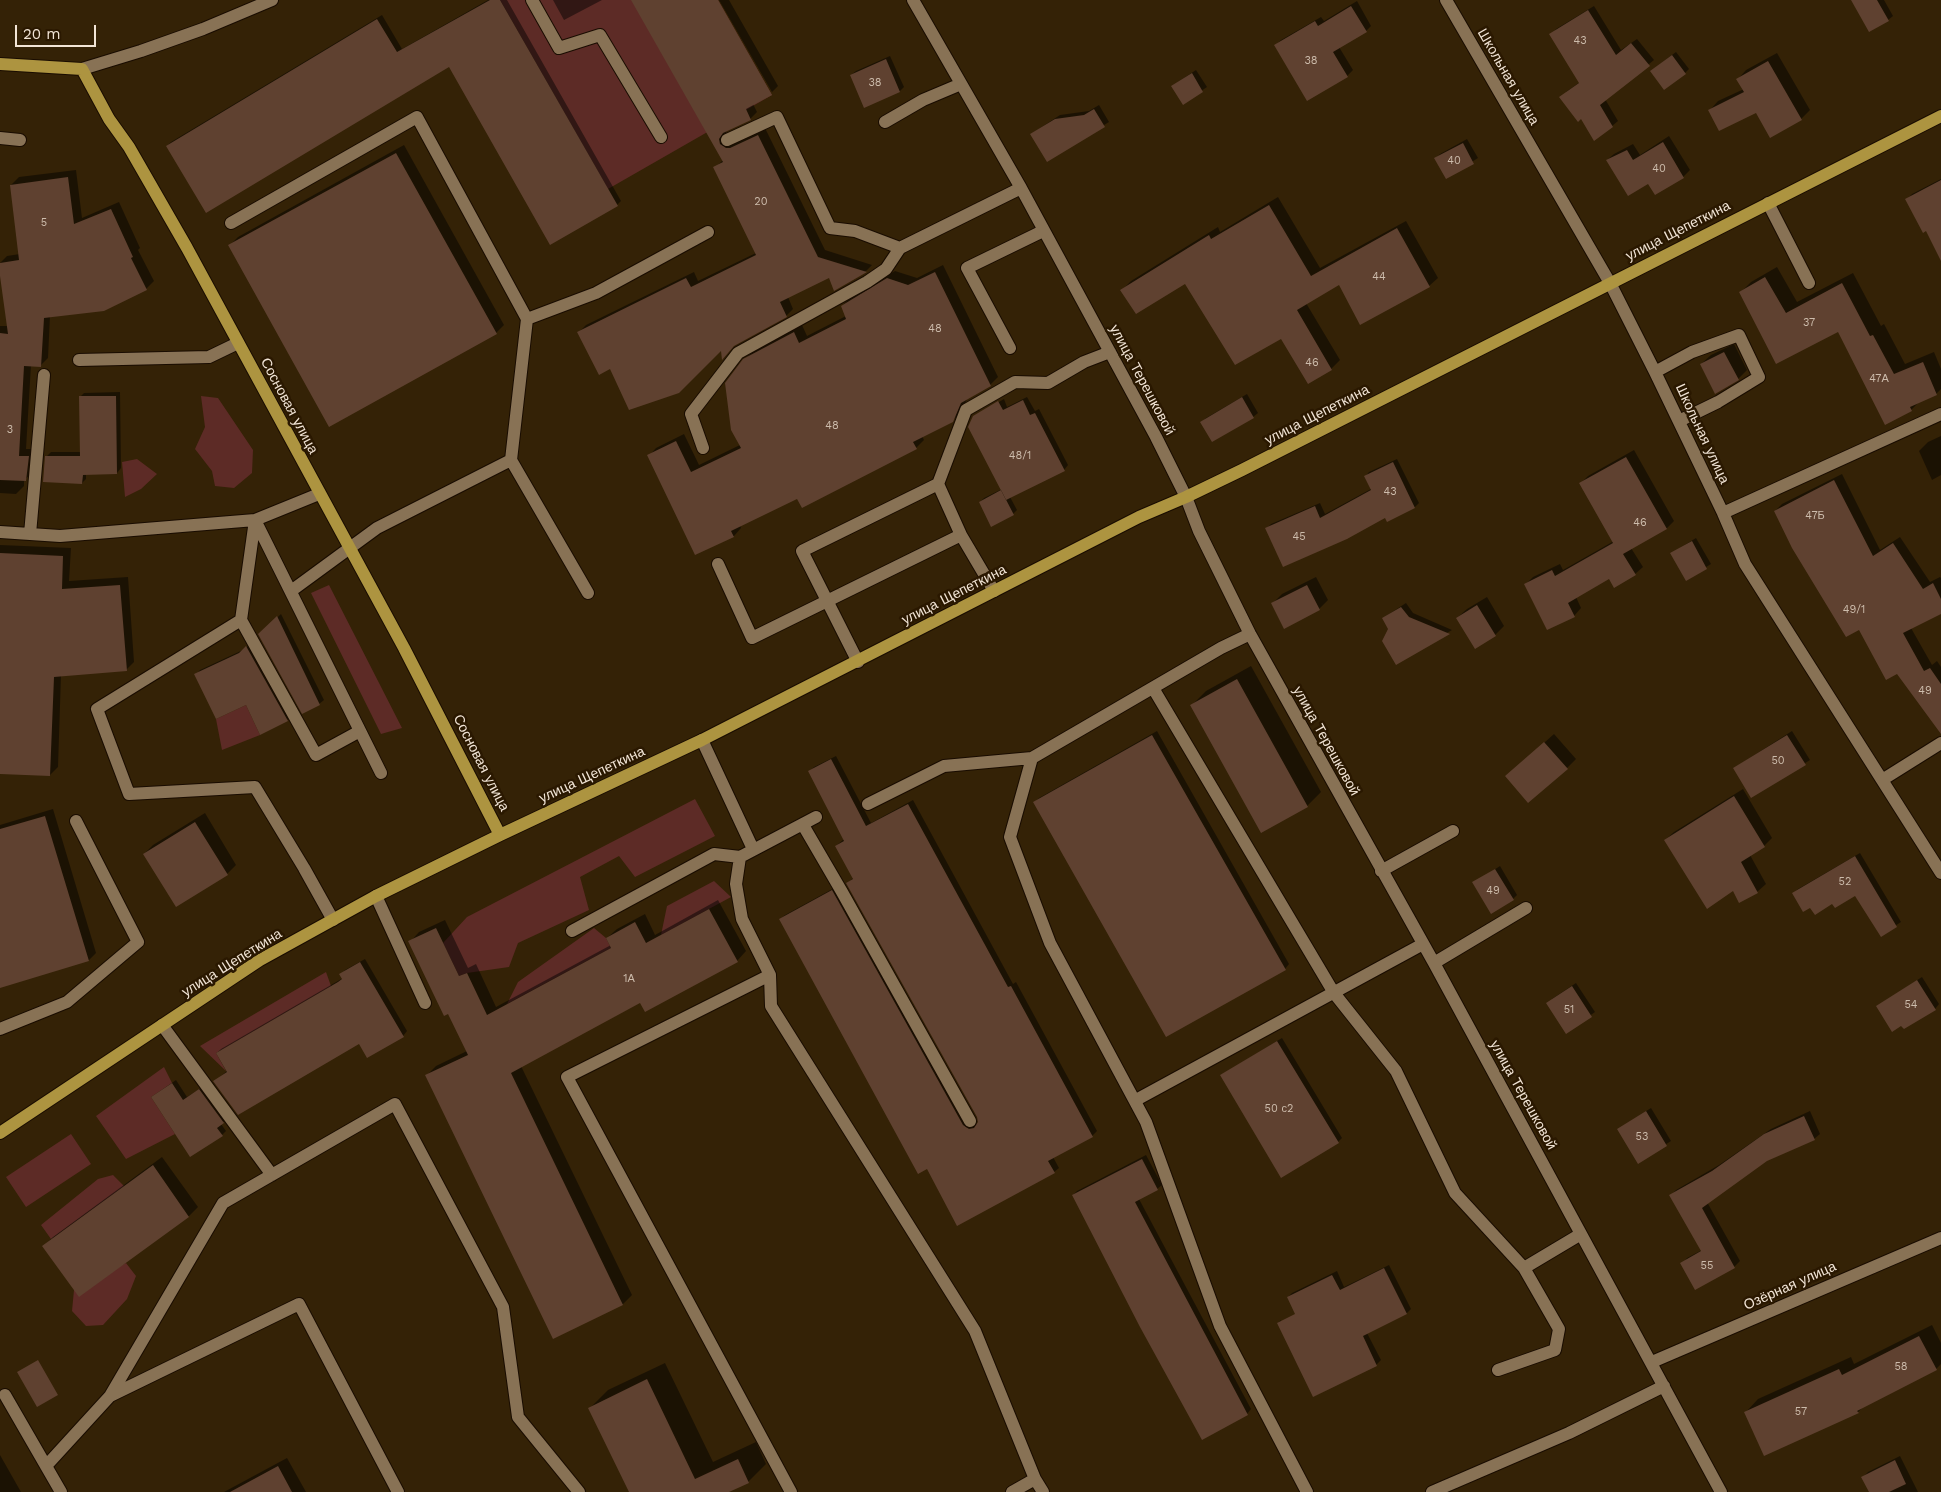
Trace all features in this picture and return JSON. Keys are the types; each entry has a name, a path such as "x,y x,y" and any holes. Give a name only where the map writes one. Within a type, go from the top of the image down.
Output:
{"main road":[{"path":"0,64 82,69"},
{"name":"Сосновая улица","path":"82,69 109,119 129,147 187,248 448,731 500,835"},
{"name":"улица Щепеткина","path":"0,1132 260,960 376,896 702,740 1139,517 1186,498 1941,116"}],"street":[{"path":"82,69 203,29 272,0"},
{"path":"532,0 559,48 600,35 661,137"},
{"name":"улица Терешковой","path":"913,0 1020,188 1110,352 1156,437 1186,498 1199,532 1250,634 1434,964 1721,1492"},
{"name":"Школьная улица","path":"1446,0 1610,283 1656,372 1745,564 1941,873"},
{"path":"885,122 923,100 961,84"},
{"path":"231,223 417,117 527,319 511,460 588,593"},
{"path":"727,140 777,117 830,228 855,231 900,248"},
{"path":"0,138 20,140"},
{"path":"703,448 691,414 738,353 867,282 886,268 900,248 1020,188"},
{"path":"1768,203 1809,283"},
{"path":"1010,348 967,268 1043,231"},
{"path":"527,319 596,293 708,232"},
{"path":"1656,372 1692,352 1739,334 1759,377 1718,402 1679,421"},
{"path":"79,360 209,357 238,344"},
{"path":"858,662 802,551 938,484 966,410 1015,382 1048,383 1084,362 1110,352"},
{"path":"30,534 44,375"},
{"path":"1722,513 1941,414"},
{"path":"291,591 377,528 511,460"},
{"path":"938,484 961,535 994,591"},
{"path":"0,532 60,536 255,520 319,494"},
{"path":"255,520 381,774"},
{"path":"255,520 241,620 316,755 360,730"},
{"path":"718,564 752,638 827,603 961,535"},
{"path":"241,620 97,709 129,794 255,787 333,920"},
{"path":"868,804 944,766 1032,758 1221,648 1250,634"},
{"path":"1153,688 1334,993 1396,1071 1455,1193 1524,1268 1559,1329 1555,1350 1498,1370"},
{"path":"702,740 753,849"},
{"path":"1882,780 1941,743"},
{"path":"1032,758 1010,837 1050,943 1136,1100 1146,1122 1220,1326 1307,1492"},
{"path":"572,931 714,854 740,857 816,817"},
{"path":"0,1029 66,1002 138,942 76,821"},
{"path":"803,825 970,1121"},
{"path":"1381,871 1453,831"},
{"path":"740,857 736,884 742,919 770,975 771,1006 976,1331 1035,1479 1043,1492"},
{"path":"376,896 425,1003"},
{"path":"1434,964 1526,908"},
{"path":"1136,1100 1423,944"},
{"path":"770,975 567,1077 791,1492"},
{"path":"162,1025 272,1175"},
{"path":"46,1466 110,1396 223,1203 395,1104 503,1307 518,1417 579,1492"},
{"path":"1524,1268 1581,1234"},
{"name":"Озёрная улица","path":"1652,1362 1941,1238"},
{"path":"110,1396 299,1304 398,1492"},
{"path":"1432,1492 1569,1433 1664,1386"},
{"path":"4,1395 61,1492"},
{"path":"1012,1492 1035,1479"}],"shaded area":[{"path":"500,0 718,0 772,95 608,189"},
{"path":"201,396 218,398 253,450 252,473 234,488 215,486 212,471 195,449 205,427"},
{"path":"137,459 157,474 141,489 125,497 122,462"},
{"path":"329,585 402,728 381,734 311,593"},
{"path":"246,705 260,735 222,750 216,719"},
{"path":"695,799 715,836 635,877 619,856 580,877 589,910 518,943 509,967 467,973 459,976 443,943 467,917"},
{"path":"714,881 731,897 661,935 667,906"},
{"path":"594,928 606,938 611,948 507,1004 518,982"},
{"path":"326,972 331,986 216,1053 226,1071 200,1046"},
{"path":"164,1067 172,1083 151,1097 175,1134 126,1159 96,1116"},
{"path":"71,1134 91,1164 26,1207 6,1177"},
{"path":"113,1175 124,1186 51,1239 41,1225 98,1179"},
{"path":"126,1263 136,1276 127,1299 103,1325 86,1326 72,1311 74,1290"}],"building":[{"path":"490,0 500,0 618,206 550,245 449,67 206,213 166,146 377,19 397,52"},
{"path":"631,0 718,0 772,95 746,109 751,120 723,133 719,139 720,144 730,148 758,135 818,257 867,272 834,291 829,278 780,302 787,317 734,346 722,360 721,351 679,393 629,410 610,369 599,375 577,332 686,278 691,287 756,255 713,167 723,162"},
{"path":"1851,0 1877,0 1889,21 1869,32"},
{"path":"1351,6 1367,32 1333,52 1348,77 1307,101 1274,45 1315,21 1318,26"},
{"path":"1588,10 1616,55 1631,43 1650,66 1600,105 1613,127 1594,141 1581,119 1578,122 1559,97 1579,83 1549,34"},
{"path":"1672,55 1686,74 1664,90 1650,71"},
{"path":"886,59 900,92 864,108 850,75"},
{"path":"1768,61 1802,120 1770,138 1756,113 1719,131 1708,110 1744,92 1736,79"},
{"path":"1192,73 1203,92 1183,105 1171,86"},
{"path":"1094,109 1105,127 1047,162 1030,134 1055,119 1084,115"},
{"path":"1663,142 1684,178 1655,195 1648,184 1628,196 1606,160 1627,150 1633,160"},
{"path":"1463,143 1474,164 1446,179 1434,158"},
{"path":"396,153 497,334 329,427 228,245"},
{"path":"68,177 74,224 111,209 133,257 131,258 147,290 104,311 44,318 41,367 24,366 19,456 29,456 26,481 0,480 0,333 8,334 0,263 19,260 10,185"},
{"path":"1941,180 1941,261 1926,231 1923,233 1905,199"},
{"path":"1269,205 1311,276 1397,228 1430,287 1360,325 1339,285 1297,310 1332,370 1308,384 1281,339 1235,365 1185,284 1136,314 1120,290 1209,235 1211,239"},
{"path":"935,272 991,386 961,403 953,422 913,442 917,449 802,508 797,499 731,531 734,537 695,555 647,455 676,441 691,472 741,448 731,430 725,383 743,359 794,332 799,343 846,319 841,306 887,278 908,285"},
{"path":"1765,277 1786,313 1842,283 1870,336 1873,335 1894,374 1923,362 1937,395 1910,407 1912,411 1885,425 1838,332 1776,364 1739,292"},
{"path":"1724,352 1739,380 1715,394 1700,364"},
{"path":"79,396 116,396 117,474 83,475 82,484 43,482 45,456 80,456"},
{"path":"1242,397 1254,418 1212,442 1200,422"},
{"path":"1023,400 1030,415 1035,413 1065,471 1006,500 968,427 973,416 998,401 1003,410"},
{"path":"1626,457 1667,529 1623,554 1636,575 1614,588 1609,579 1568,603 1575,617 1547,630 1524,584 1552,570 1555,576 1613,543 1579,483"},
{"path":"1393,462 1415,508 1387,522 1385,518 1347,539 1283,567 1265,528 1315,506 1320,518 1371,490 1364,476"},
{"path":"1834,480 1873,556 1893,543 1923,589 1933,583 1941,599 1941,614 1903,633 1924,671 1930,668 1941,684 1941,734 1897,674 1886,680 1859,630 1846,637 1792,548 1774,511"},
{"path":"1001,490 1014,515 991,527 979,502"},
{"path":"1692,541 1707,569 1686,581 1670,553"},
{"path":"0,553 63,556 62,589 120,585 127,671 54,677 50,776 0,774"},
{"path":"1307,585 1320,610 1284,629 1271,603"},
{"path":"1477,605 1496,636 1475,649 1456,618"},
{"path":"1401,607 1409,617 1450,634 1396,665 1382,641 1388,629 1382,618"},
{"path":"277,616 320,705 302,714 258,634"},
{"path":"246,646 288,721 260,735 246,705 216,719 194,674 239,653"},
{"path":"1237,679 1308,807 1261,833 1190,705"},
{"path":"1152,735 1286,970 1166,1037 1033,802"},
{"path":"1787,735 1806,765 1751,798 1733,768"},
{"path":"1544,742 1568,769 1528,803 1505,776"},
{"path":"831,759 866,826 908,804 1008,987 1011,986 1093,1137 1048,1161 1055,1173 957,1226 927,1169 918,1174 779,919 832,890 963,1125 969,1129 974,1128 978,1122 977,1117 846,883 853,879 835,846 844,841 808,771"},
{"path":"1734,796 1765,847 1741,862 1758,893 1739,903 1733,891 1707,909 1664,840"},
{"path":"45,816 89,961 0,988 0,829"},
{"path":"195,822 228,875 176,907 143,854"},
{"path":"1855,856 1897,927 1881,937 1855,896 1835,908 1832,904 1815,915 1810,908 1803,912 1792,893"},
{"path":"1495,869 1514,900 1491,914 1472,882"},
{"path":"709,909 738,962 645,1012 640,1003 511,1073 623,1305 553,1339 425,1075 468,1055 448,1014 444,1016 408,941 436,928 459,976 467,973 487,1015 611,948 606,938 635,922 646,943"},
{"path":"360,962 404,1037 367,1058 359,1044 238,1115 213,1081 227,1072 216,1053 338,982 342,979 339,974"},
{"path":"1917,980 1936,1010 1904,1029 1901,1026 1892,1032 1876,1006"},
{"path":"1572,986 1592,1017 1566,1034 1546,1003"},
{"path":"1277,1041 1339,1143 1281,1178 1220,1075"},
{"path":"172,1083 183,1100 199,1089 224,1123 217,1128 223,1136 190,1157 151,1097"},
{"path":"1646,1111 1667,1146 1638,1164 1617,1129"},
{"path":"1804,1116 1815,1140 1767,1161 1702,1208 1735,1268 1695,1290 1680,1263 1701,1251 1669,1195 1712,1171 1764,1134"},
{"path":"1142,1159 1158,1190 1135,1202 1248,1415 1202,1440 1140,1327 1072,1195"},
{"path":"153,1165 189,1217 79,1297 42,1246"},
{"path":"1384,1268 1407,1314 1363,1336 1377,1366 1313,1397 1277,1323 1295,1314 1287,1297 1332,1275 1340,1290"},
{"path":"1919,1336 1937,1370 1857,1411 1859,1413 1764,1456 1744,1412 1839,1369 1842,1375"},
{"path":"38,1360 58,1395 37,1407 17,1372"},
{"path":"647,1379 695,1479 738,1459 749,1483 729,1492 629,1492 588,1408"},
{"path":"1895,1460 1906,1484 1889,1492 1869,1492 1861,1477"},
{"path":"278,1466 292,1492 230,1492"}]}
